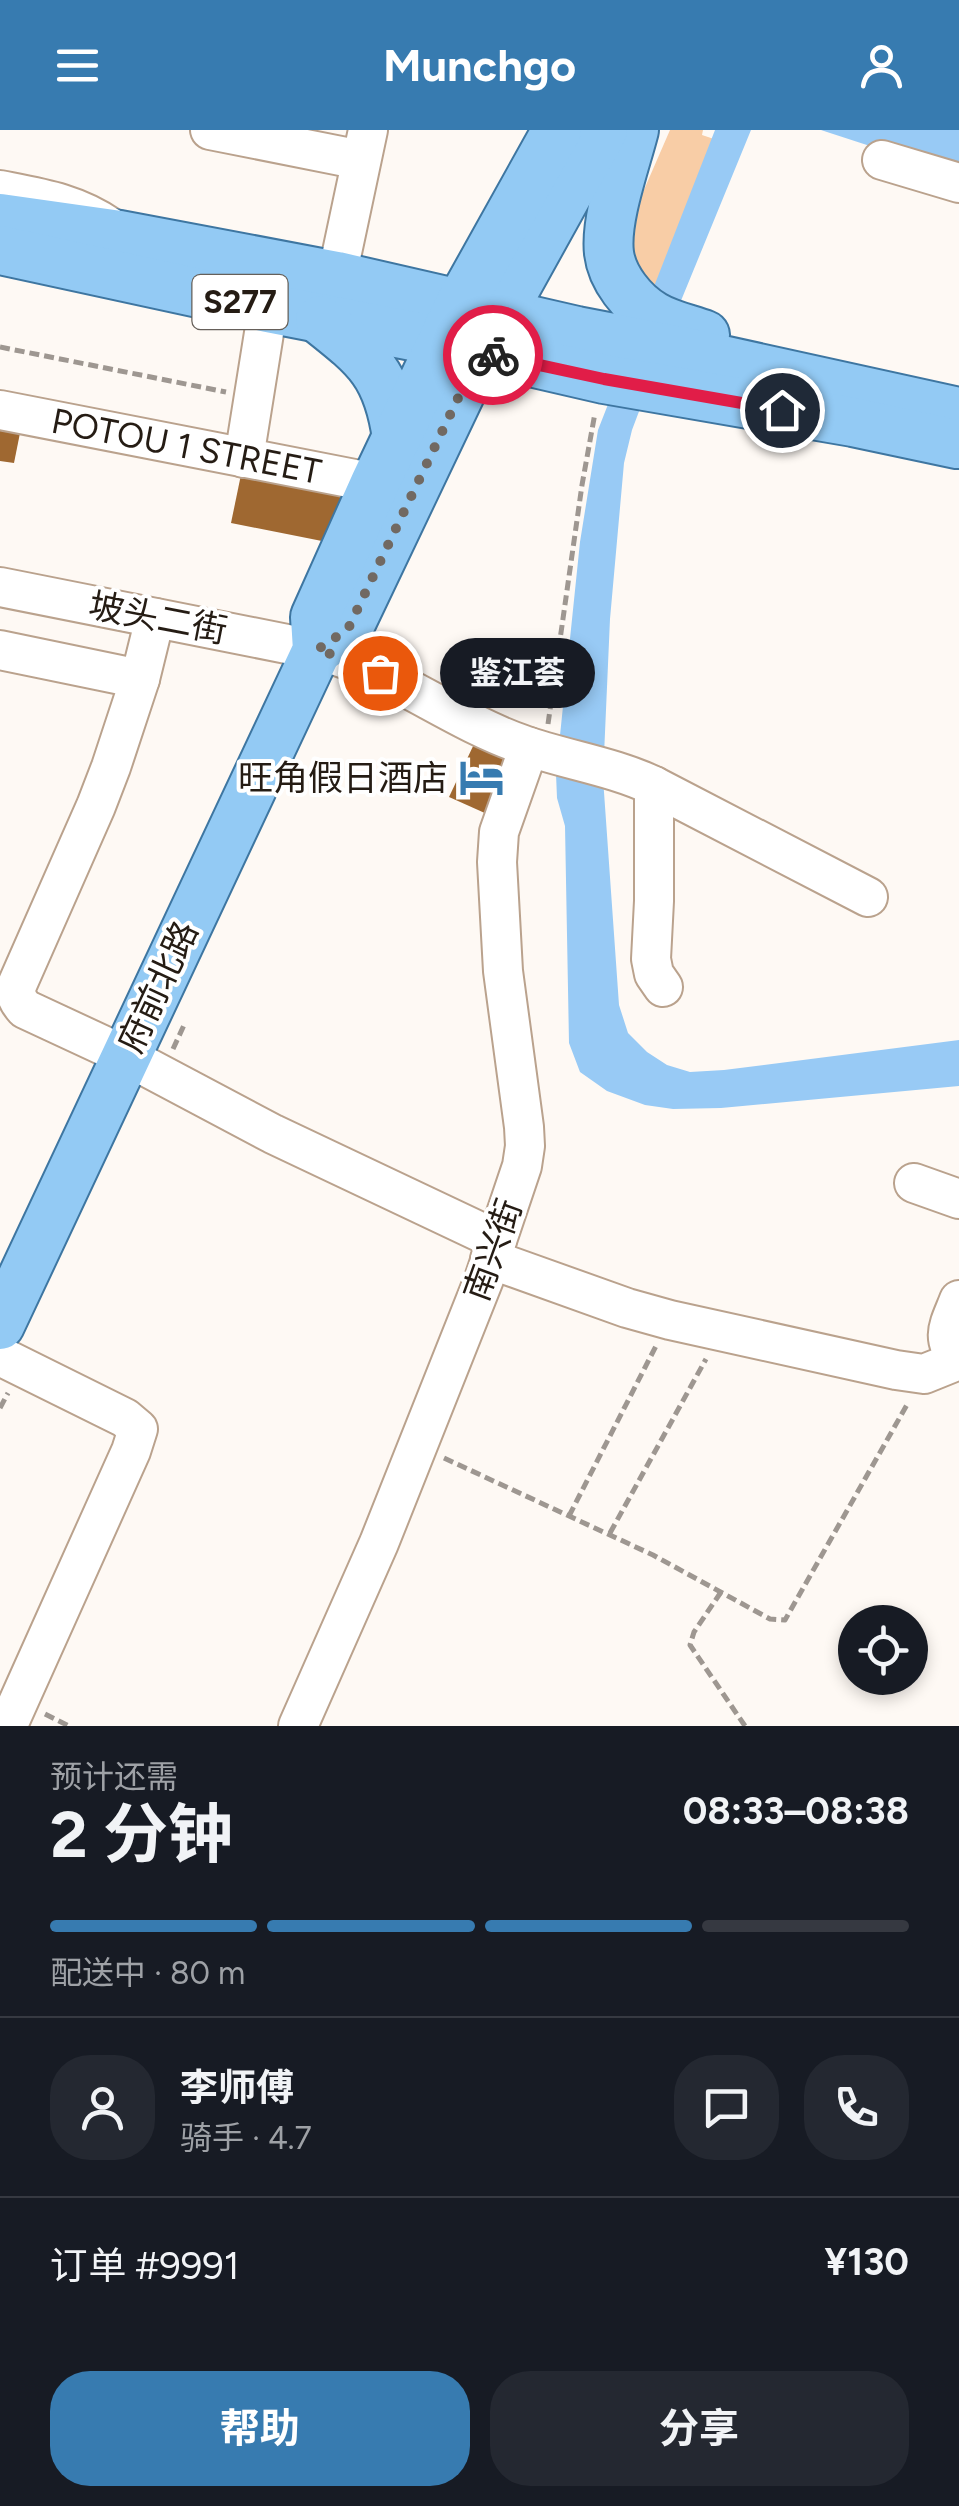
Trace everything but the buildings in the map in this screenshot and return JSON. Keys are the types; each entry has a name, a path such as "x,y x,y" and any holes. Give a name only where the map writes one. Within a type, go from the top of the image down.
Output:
{"main road":[{"path":"317,650 348,629 556,130"},
{"path":"317,650 315,617 397,438 602,130"},
{"path":"634,130 610,223 609,254 624,289 656,318 800,376"},
{"name":"S277","path":"0,218 120,234 327,297 471,328 800,376 857,406 959,444"},
{"name":"S277","path":"0,250 268,308 327,297"},
{"path":"327,297 376,372 393,410 397,438"},
{"name":"S277","path":"471,328 604,379 857,406 959,412"},
{"name":"府前北路","path":"1,1328 317,650"}],"street":[{"path":"210,130 364,145 327,297"},
{"path":"882,160 959,182"},
{"path":"0,190 64,203 120,234"},
{"path":"244,458 268,308"},
{"path":"857,406 941,387 959,390"},
{"name":"POTOU 1 STREET","path":"0,410 375,483"},
{"name":"坡头二街","path":"0,587 317,650 354,661 412,693 536,749 654,786 868,898"},
{"path":"156,618 125,729 15,994 26,1009 126,1056 494,1250 626,1308 924,1374 959,1360 948,1346 947,1337 959,1300"},
{"path":"0,650 140,679"},
{"name":"南兴街","path":"298,1726 380,1543 515,1191 525,1146 503,971 498,844 504,816 536,749"},
{"path":"654,786 650,959 663,987"},
{"path":"914,1184 959,1199"},
{"path":"0,1721 9,1726 132,1451 138,1429 1,1328"}],"path":[{"path":"0,347 254,398"},
{"path":"536,749 604,379"},
{"path":"569,1516 670,1320"},
{"path":"609,1534 722,1330"},
{"path":"418,1446 609,1534 770,1619 785,1620 924,1374"},
{"path":"721,1592 694,1632 690,1645 745,1726"}],"shaded area":[{"path":"670,130 703,130 702,135 741,148 675,298 636,291 623,238"}],"water":[{"path":"715,130 751,130 678,308 632,430 624,463 610,619 603,778 619,1005 628,1033 647,1052 667,1065 690,1072 959,1040 959,1086 673,1109 645,1105 607,1091 580,1072 569,1043 565,826 557,798 556,774 580,542 598,430"},
{"path":"821,130 959,130 959,175 827,132"}],"way so far":[{"path":"380,673 317,650 348,629 480,352 493,355"}],"place":[{"name":"鉴江荟","path":"380,673"},
{"name":"旺角假日酒店","path":"481,778"}],"route":[{"path":"493,355 782,410"}]}
